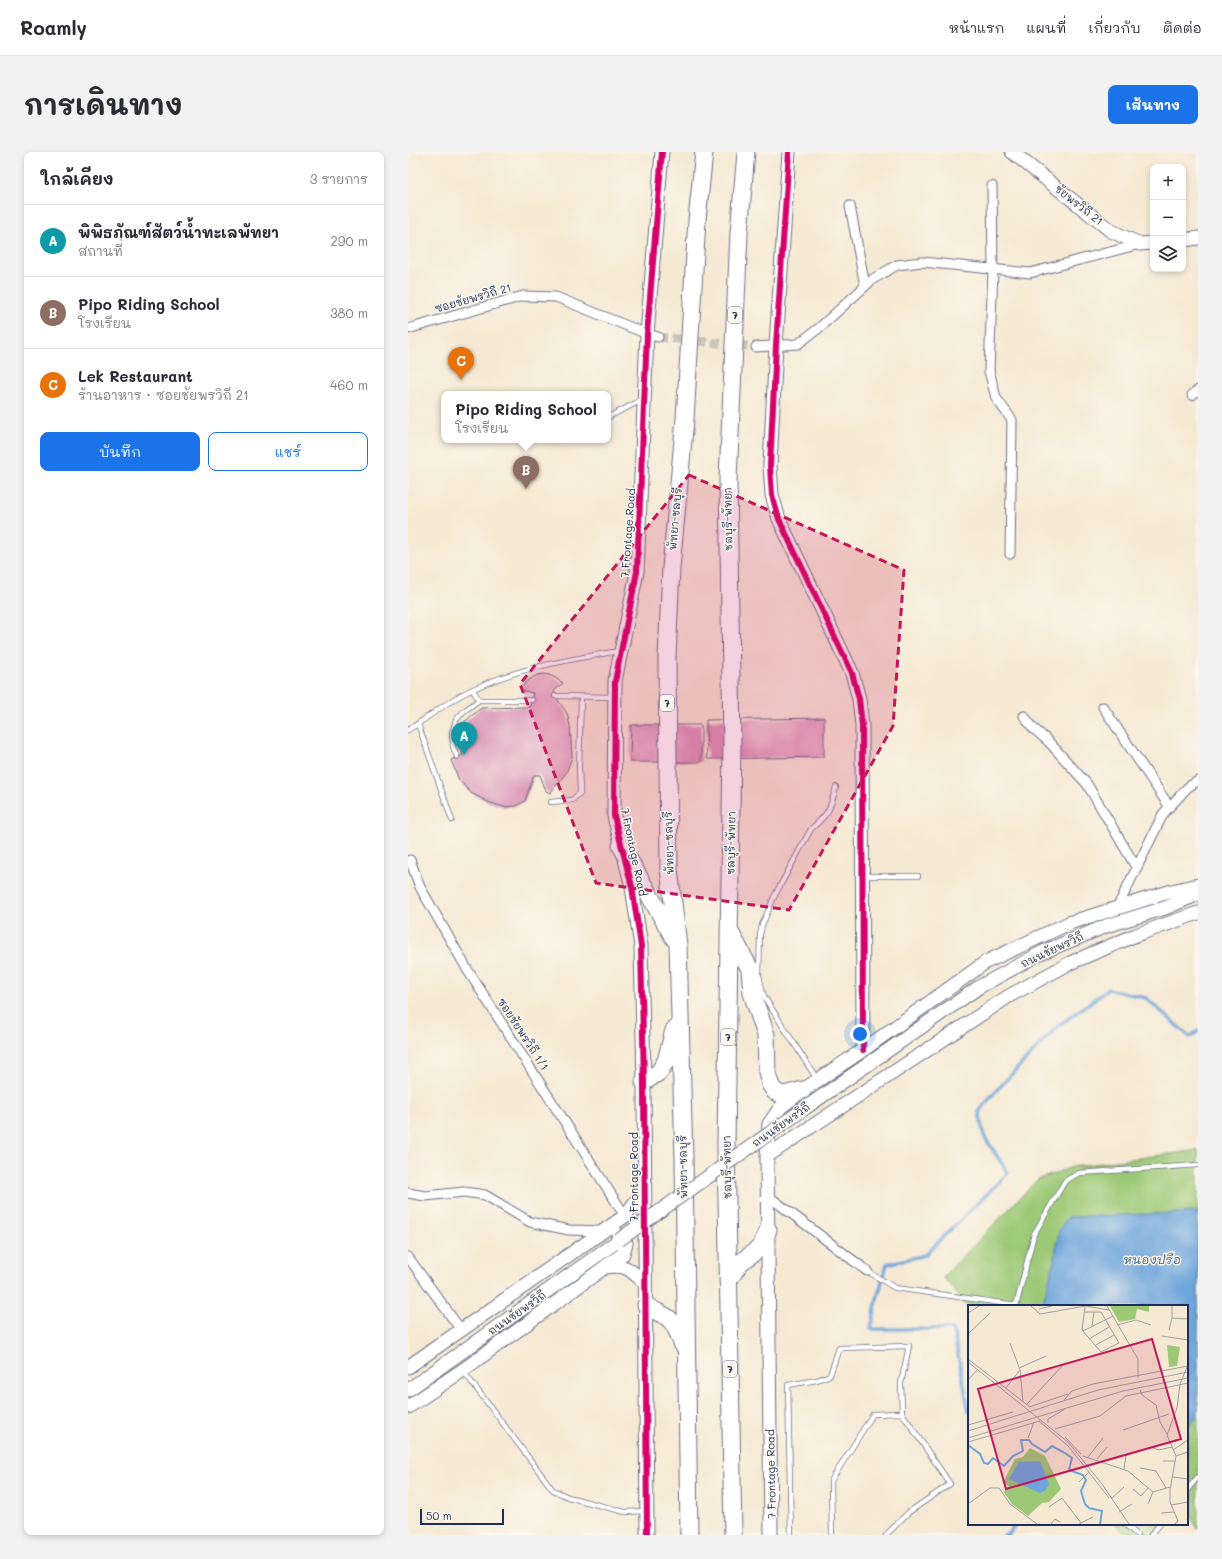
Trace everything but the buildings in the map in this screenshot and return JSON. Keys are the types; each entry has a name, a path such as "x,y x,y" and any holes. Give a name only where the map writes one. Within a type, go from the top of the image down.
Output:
{"highway":[{"name":"พัทยา-ชลบุรี","path":"689,1535 684,1158 678,946 669,869 667,658 671,568 685,419 697,220 704,152"},
{"name":"ชลบุรี-พัทยา","path":"734,1535 726,1144 732,744 728,479 739,233 746,152"},
{"path":"621,846 678,946"},
{"path":"729,930 750,968 752,993 766,1035 767,1072 770,1084 775,1092 805,1098"},
{"path":"644,1082 659,1072 666,1061 679,1005"},
{"path":"728,1281 740,1263 761,1247 768,1230"},
{"path":"646,1305 652,1311 667,1317 676,1328 686,1351"}],"street":[{"name":"7 Frontage Road","path":"647,1535 644,1082 641,946 632,887 614,816 614,697 615,680 637,572 645,399 653,336 662,152"},
{"path":"789,152 776,345 770,466 772,495 779,519 852,673 859,699 862,726 863,1050"},
{"name":"ชัยพรวิถี 21","path":"1012,152 1111,231 1147,244"},
{"path":"992,186 993,270 989,371 996,398 1012,420 1010,554"},
{"path":"850,206 865,286"},
{"path":"1186,240 1198,238"},
{"path":"756,347 798,344 819,328 873,279 896,265 922,262 1030,273 1147,244"},
{"name":"ซอยชัยพรวิถี 21","path":"408,329 522,296 556,297 653,336"},
{"path":"1103,707 1170,806"},
{"path":"1024,716 1033,728 1048,741 1087,784 1136,867"},
{"path":"1117,908 1163,814 1188,787 1198,781"},
{"name":"ซอยชัยพรวิถี 1/1","path":"410,860 420,887 467,969 625,1216"},
{"name":"ถนนชัยพรวิถี","path":"769,1124 780,1108 805,1098 818,1081 986,962 1069,923 1172,891 1198,885"},
{"name":"ถนนชัยพรวิถี","path":"408,1390 619,1240 805,1098 979,987 1050,949 1106,926 1177,904 1198,894"},
{"name":"ถนนชัยพรวิถี","path":"1177,904 1198,901"},
{"name":"ถนนชัยพรวิถี","path":"767,1156 1009,996 1070,963 1136,935 1198,913"},
{"name":"7 Frontage Road","path":"769,1124 767,1195 771,1535"},
{"name":"ถนนชัยพรวิถี","path":"408,1367 625,1216 644,1190"},
{"path":"408,1193 425,1196 464,1192 485,1195 530,1222 569,1230 604,1231"},
{"path":"767,1195 867,1271"},
{"name":"ถนนชัยพรวิถี","path":"408,1407 463,1370 623,1254 626,1243 620,1235 604,1231"},
{"path":"408,1257 461,1330"},
{"path":"605,1267 620,1265 630,1269 645,1283"}],"lane":[{"path":"611,416 645,399"},
{"path":"408,730 462,695 518,672 580,658 621,651"},
{"path":"474,690 479,700"},
{"path":"555,696 614,697"},
{"path":"551,802 572,800 580,793 579,767 581,697"},
{"path":"456,757 453,747 452,733 456,720 464,711 479,700 532,700"},
{"path":"418,724 452,820"},
{"path":"818,1081 780,1024 764,994 759,975 760,935 766,914 811,829 822,820 831,807 836,787"},
{"path":"863,876 918,876"},
{"path":"867,1271 895,1288 1016,1305 1034,1234 1065,1182 1079,1173 1198,1165"},
{"path":"791,1535 788,1385 817,1380 830,1375 839,1348 909,1346 901,1383 902,1413 950,1484 909,1512 886,1535"},
{"path":"463,1370 553,1490 568,1497 625,1512 647,1511"},
{"path":"832,1535 831,1481 873,1414 902,1413"},
{"path":"1188,1489 1198,1477"},
{"path":"1126,1525 1137,1535"},
{"path":"1151,1535 1159,1525"}],"highlighted area":[{"path":"689,475 904,570 893,726 789,910 596,883 520,684"}],"green space":[{"path":"1198,1150 1198,1529 1188,1512 1188,1305 968,1305 968,1308 943,1277 1037,1180 1072,1167"},
{"path":"1116,1525 1165,1525 1155,1535 1127,1535"}],"water":[{"name":"หนองปรือ","path":"1198,1212 1198,1415 1188,1427 1188,1305 1042,1305 1054,1261 1059,1230 1068,1217"}],"waterway":[{"path":"968,1407 953,1329 871,1329 877,1299 887,1264 925,1255 1008,1173 984,1136 979,1112 993,1094 1057,1027 1108,989 1146,998 1190,1037 1198,1031"},
{"path":"1004,1535 1009,1534 1014,1525"}],"tunnel":[{"path":"658,337 756,347"}],"cycle path":[{"path":"647,1535 644,1082 641,946 632,887 614,816 615,681 637,572 647,334 662,152"},
{"path":"789,152 776,345 770,466 772,495 779,519 852,673 859,699 862,726 863,1050"}],"place":[{"name":"Lek Restaurant","path":"461,380"},
{"name":"Pipo Riding School","path":"526,489"},
{"name":"พิพิธภัณฑ์สัตว์น้ำทะเลพัทยา","path":"464,755"}]}
